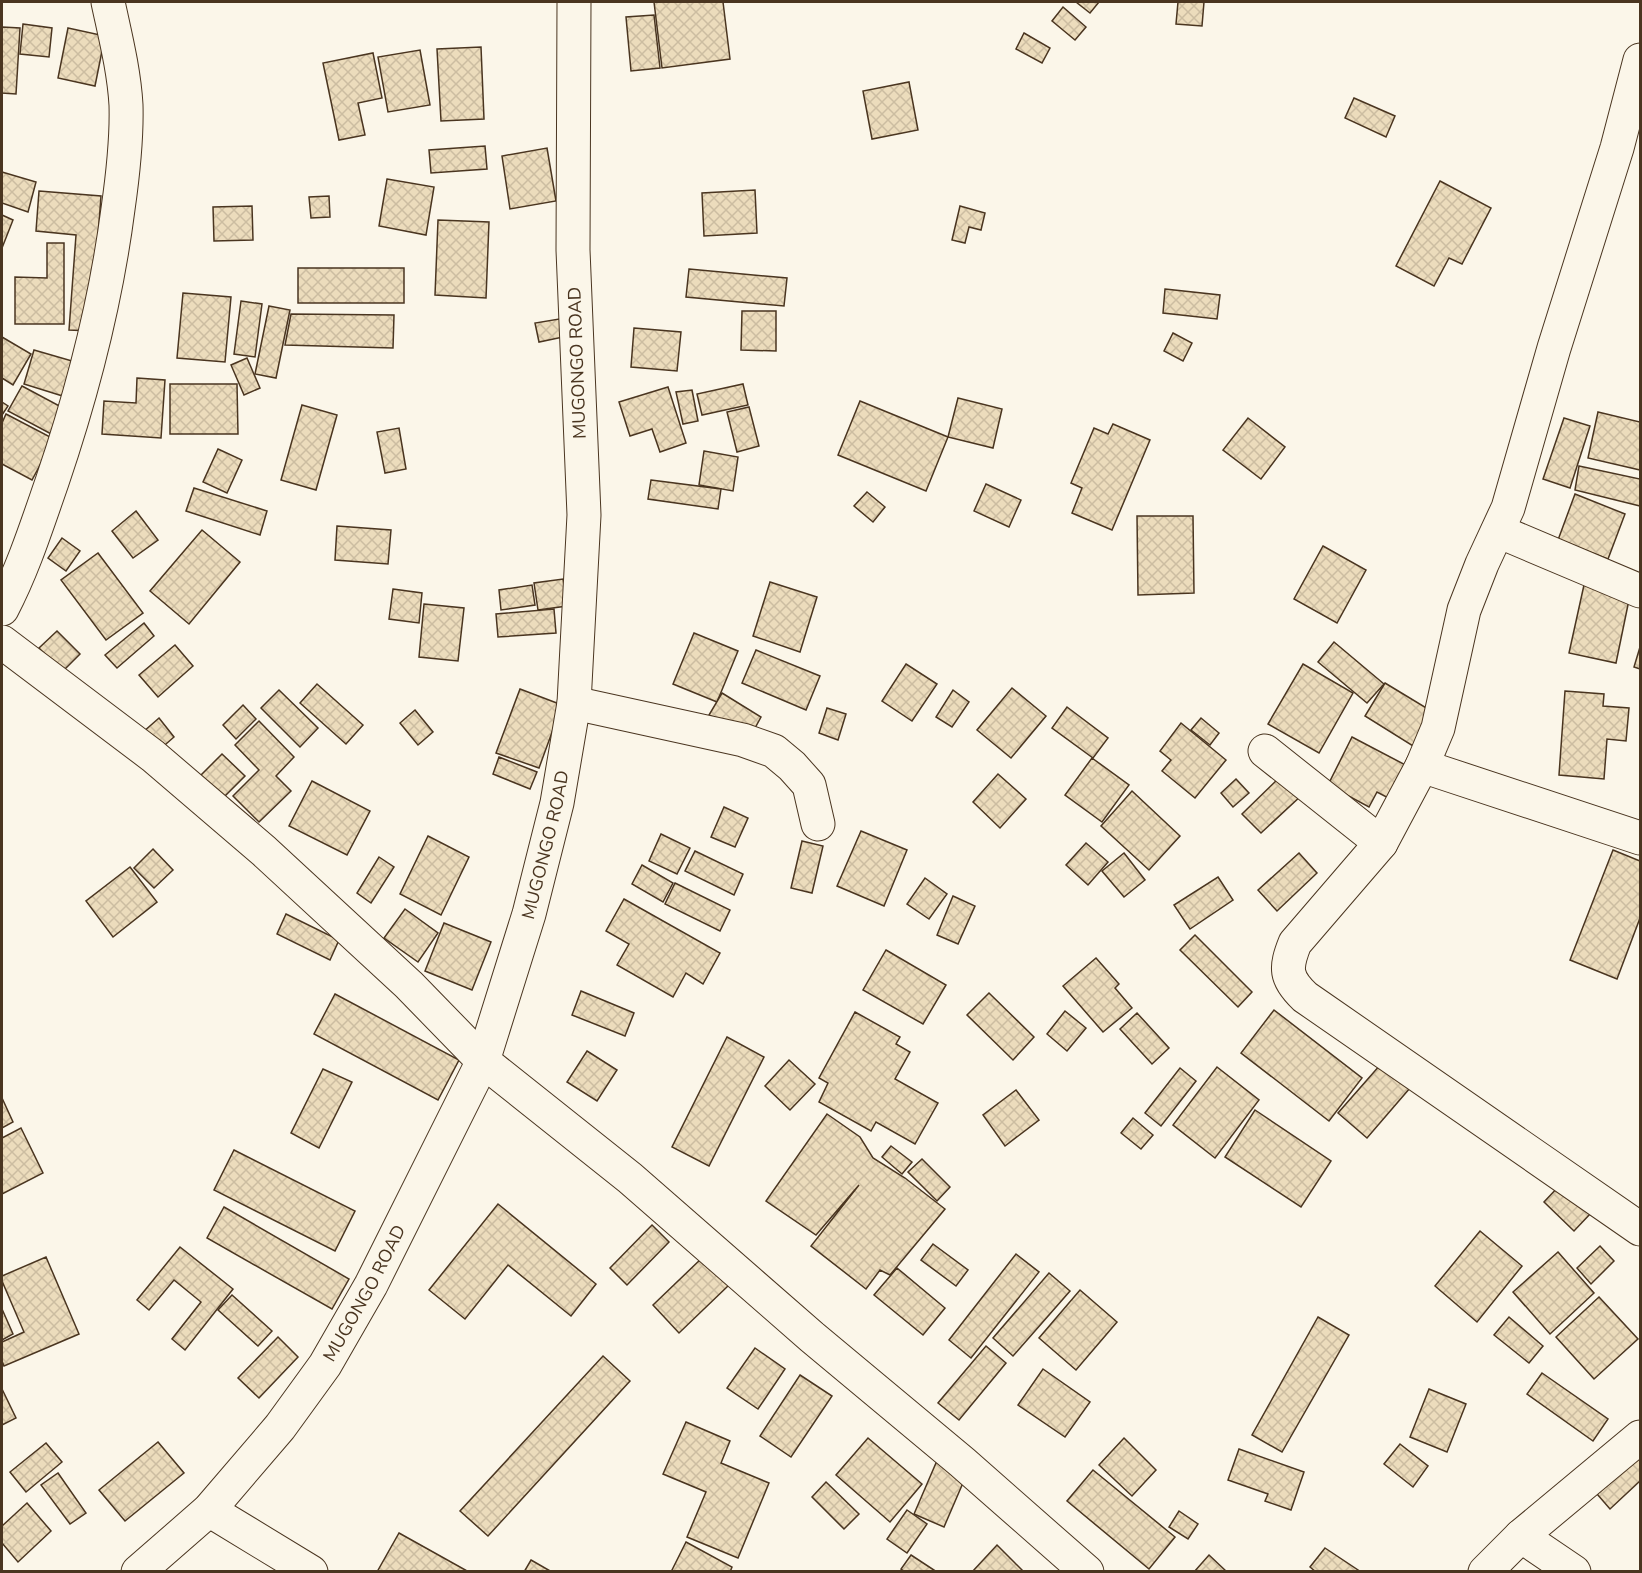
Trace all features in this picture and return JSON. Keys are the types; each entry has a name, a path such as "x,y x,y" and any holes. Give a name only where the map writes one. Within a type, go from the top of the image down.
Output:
{"street":[{"path":"2,609 37,526 70,428 95,334 113,249 125,157 126,103 108,2"},
{"name":"MUGONGO ROAD","path":"138,1572 209,1510 280,1427 325,1365 370,1285 483,1061 529,914 557,803 574,703 584,515 573,250 574,2"},
{"path":"1641,60 1617,148 1554,348 1508,508 1464,610 1438,728 1422,766 1382,843 1295,943 1288,960 1288,975 1294,986 1324,1010 1641,1229"},
{"path":"1498,531 1641,591"},
{"path":"2,642 153,756 264,851 409,985 483,1061 630,1178 1087,1572"},
{"path":"574,703 743,740 774,751 792,766 808,785 818,824"},
{"path":"1265,751 1382,843"},
{"path":"1422,766 1641,838"},
{"path":"1485,1572 1521,1536 1641,1437"},
{"path":"209,1510 311,1572"},
{"path":"1521,1536 1574,1572"}],"building":[{"path":"654,2 723,2 730,59 662,68"},
{"path":"1076,2 1099,2 1090,13"},
{"path":"1178,2 1204,2 1202,26 1176,24"},
{"path":"1063,7 1086,27 1075,40 1052,21"},
{"path":"654,15 660,68 631,71 626,17"},
{"path":"23,24 52,28 49,57 20,54"},
{"path":"2,27 20,28 16,94 2,93"},
{"path":"68,28 105,36 95,86 58,78"},
{"path":"1024,33 1050,48 1042,63 1016,49"},
{"path":"481,47 484,119 441,121 437,49"},
{"path":"420,50 430,105 388,112 378,57"},
{"path":"373,53 382,98 358,103 365,135 339,140 323,63"},
{"path":"909,82 918,130 872,139 863,91"},
{"path":"1354,98 1395,116 1386,137 1345,118"},
{"path":"485,146 487,169 431,173 429,150"},
{"path":"547,148 556,201 510,209 502,156"},
{"path":"2,172 36,182 28,212 2,203"},
{"path":"387,179 434,187 426,235 379,226"},
{"path":"1440,181 1491,208 1462,264 1449,258 1434,286 1396,266"},
{"path":"755,190 757,233 704,236 702,193"},
{"path":"39,191 101,196 91,331 69,330 76,235 36,231"},
{"path":"329,196 330,217 311,218 309,197"},
{"path":"252,206 253,240 214,241 213,207"},
{"path":"960,206 985,213 981,230 969,227 965,243 952,240"},
{"path":"2,215 13,220 2,248"},
{"path":"438,220 489,222 486,298 435,295"},
{"path":"47,243 64,243 64,324 15,324 15,277 47,278"},
{"path":"298,268 404,268 404,303 298,303"},
{"path":"689,269 787,278 784,306 686,297"},
{"path":"1165,289 1220,295 1217,319 1163,313"},
{"path":"183,293 231,297 225,362 177,358"},
{"path":"241,301 262,304 255,357 234,354"},
{"path":"269,306 290,310 276,378 255,374"},
{"path":"742,311 776,311 776,351 741,350"},
{"path":"291,314 394,315 393,348 285,345"},
{"path":"565,318 568,336 539,342 535,323"},
{"path":"634,328 681,332 677,371 631,367"},
{"path":"1173,333 1192,343 1183,361 1164,351"},
{"path":"2,337 31,354 13,385 2,378"},
{"path":"34,350 79,363 69,398 24,384"},
{"path":"247,358 260,388 244,395 231,365"},
{"path":"137,378 165,380 161,438 102,434 104,401 136,403"},
{"path":"170,384 237,384 238,434 170,434"},
{"path":"743,384 748,405 702,415 697,394"},
{"path":"22,386 67,410 53,435 8,411"},
{"path":"668,387 686,443 660,452 652,429 630,436 619,402"},
{"path":"692,390 698,421 683,424 676,392"},
{"path":"958,398 1002,409 993,448 948,437"},
{"path":"860,401 948,437 926,491 838,455"},
{"path":"2,402 8,406 2,415"},
{"path":"302,405 337,415 316,490 281,480"},
{"path":"749,407 759,446 737,452 727,412"},
{"path":"1598,412 1640,422 1640,470 1588,458"},
{"path":"6,414 54,439 32,480 2,464 2,423"},
{"path":"1248,418 1285,447 1261,479 1223,450"},
{"path":"1564,418 1590,426 1570,488 1543,479"},
{"path":"1113,424 1150,440 1112,530 1072,513 1082,488 1071,483 1094,428 1108,434"},
{"path":"399,428 406,469 385,473 377,432"},
{"path":"218,449 242,460 227,493 203,482"},
{"path":"704,451 738,457 733,491 699,485"},
{"path":"1579,466 1640,479 1640,506 1575,490"},
{"path":"651,480 721,489 718,509 648,499"},
{"path":"986,484 1021,500 1009,527 974,511"},
{"path":"194,488 267,511 260,535 186,511"},
{"path":"867,492 885,507 873,522 854,506"},
{"path":"1575,494 1625,514 1608,559 1558,540"},
{"path":"136,511 158,540 133,558 112,531"},
{"path":"1137,516 1193,516 1194,593 1138,595"},
{"path":"337,526 391,530 388,564 335,560"},
{"path":"202,530 240,562 189,624 150,591"},
{"path":"62,538 80,551 66,571 48,558"},
{"path":"1323,546 1366,570 1337,623 1294,599"},
{"path":"98,553 143,613 106,640 61,580"},
{"path":"563,579 567,606 538,610 534,583"},
{"path":"770,582 817,597 800,652 753,636"},
{"path":"532,585 535,605 501,610 499,590"},
{"path":"1584,585 1630,595 1616,663 1569,653"},
{"path":"393,589 422,593 419,623 389,619"},
{"path":"424,604 464,608 458,661 419,657"},
{"path":"554,609 556,633 498,637 496,614"},
{"path":"144,623 154,636 117,668 105,655"},
{"path":"57,631 80,654 62,672 39,648"},
{"path":"694,633 738,651 717,702 673,684"},
{"path":"1334,642 1384,684 1367,703 1318,662"},
{"path":"175,645 193,666 158,697 139,675"},
{"path":"1640,647 1640,669 1634,667"},
{"path":"756,650 820,676 806,710 742,683"},
{"path":"906,664 937,684 912,721 882,701"},
{"path":"1303,664 1353,693 1319,753 1268,724"},
{"path":"1385,683 1433,712 1413,746 1365,716"},
{"path":"317,684 363,725 346,744 300,703"},
{"path":"1012,688 1046,716 1011,758 977,730"},
{"path":"520,689 562,705 539,768 496,753"},
{"path":"279,690 318,728 300,747 261,708"},
{"path":"953,690 969,702 952,727 936,717"},
{"path":"1565,691 1604,694 1603,706 1629,708 1626,741 1607,739 1604,779 1559,775"},
{"path":"722,693 761,717 749,739 709,715"},
{"path":"243,705 256,719 236,739 223,725"},
{"path":"1067,707 1108,738 1093,758 1052,728"},
{"path":"827,708 846,714 838,740 819,733"},
{"path":"415,710 433,732 418,745 400,723"},
{"path":"159,718 174,737 158,751 143,732"},
{"path":"1201,718 1219,733 1210,745 1191,730"},
{"path":"259,721 294,757 276,776 291,791 259,822 233,796 259,770 235,745"},
{"path":"1181,723 1226,760 1195,798 1162,771 1171,760 1160,751"},
{"path":"1352,737 1415,770 1398,803 1377,792 1369,807 1328,785"},
{"path":"222,754 245,776 217,804 195,781"},
{"path":"499,757 537,772 530,789 493,774"},
{"path":"1092,758 1129,785 1102,822 1065,795"},
{"path":"998,774 1026,799 1000,828 973,802"},
{"path":"1283,774 1303,794 1261,833 1242,814"},
{"path":"1236,779 1249,793 1233,807 1221,793"},
{"path":"312,781 370,811 347,855 289,826"},
{"path":"1132,791 1180,836 1149,870 1101,826"},
{"path":"724,807 748,818 735,847 711,837"},
{"path":"861,831 907,850 884,906 837,886"},
{"path":"661,834 690,848 677,874 649,861"},
{"path":"428,836 469,857 441,915 400,894"},
{"path":"802,841 823,846 812,893 791,888"},
{"path":"1086,843 1108,862 1088,885 1066,865"},
{"path":"153,849 173,870 154,888 134,868"},
{"path":"1613,850 1640,861 1640,918 1617,979 1570,960"},
{"path":"695,851 743,874 734,895 685,871"},
{"path":"1124,853 1145,880 1124,897 1102,871"},
{"path":"1299,853 1317,873 1277,911 1258,890"},
{"path":"379,857 394,867 371,903 357,893"},
{"path":"642,865 673,883 663,902 632,884"},
{"path":"130,867 157,902 113,937 86,901"},
{"path":"1218,877 1233,900 1190,929 1174,905"},
{"path":"925,878 947,894 929,919 907,904"},
{"path":"675,883 730,910 720,931 665,904"},
{"path":"953,896 975,906 958,944 937,935"},
{"path":"624,899 720,953 703,984 686,973 673,997 617,965 629,944 606,931"},
{"path":"405,909 438,933 418,962 384,938"},
{"path":"286,914 339,940 330,960 277,934"},
{"path":"444,923 491,942 472,990 425,971"},
{"path":"1195,935 1252,992 1238,1007 1180,950"},
{"path":"886,950 946,985 923,1024 863,990"},
{"path":"1096,958 1119,984 1115,988 1132,1008 1103,1032 1063,986"},
{"path":"581,991 634,1013 625,1036 572,1015"},
{"path":"989,993 1034,1037 1013,1060 967,1015"},
{"path":"335,994 459,1060 438,1100 314,1034"},
{"path":"1274,1010 1362,1078 1329,1121 1241,1053"},
{"path":"1065,1011 1086,1028 1067,1051 1047,1034"},
{"path":"855,1012 900,1037 896,1044 910,1052 895,1079 938,1103 915,1144 876,1122 871,1131 819,1102 828,1083 819,1078"},
{"path":"1137,1013 1169,1048 1152,1064 1120,1029"},
{"path":"727,1037 764,1057 709,1166 672,1147"},
{"path":"587,1051 617,1070 597,1101 567,1082"},
{"path":"1388,1056 1416,1081 1367,1138 1338,1113"},
{"path":"789,1060 815,1084 790,1110 765,1086"},
{"path":"1217,1067 1259,1100 1215,1158 1173,1125"},
{"path":"1180,1068 1196,1081 1161,1126 1145,1113"},
{"path":"323,1069 352,1082 319,1148 291,1133"},
{"path":"1016,1090 1039,1120 1005,1146 983,1115"},
{"path":"2,1098 13,1122 2,1128"},
{"path":"1255,1110 1331,1161 1301,1207 1225,1157"},
{"path":"827,1114 860,1137 873,1158 905,1178 945,1209 890,1275 880,1270 866,1289 811,1246 859,1185 816,1235 766,1201"},
{"path":"1133,1118 1153,1135 1141,1149 1121,1133"},
{"path":"21,1128 43,1173 2,1194 2,1138"},
{"path":"891,1146 912,1162 902,1174 882,1157"},
{"path":"234,1150 355,1211 335,1251 214,1190"},
{"path":"922,1159 950,1187 937,1201 908,1172"},
{"path":"1559,1186 1590,1214 1574,1231 1544,1202"},
{"path":"498,1204 596,1284 571,1316 508,1265 465,1319 429,1290"},
{"path":"224,1207 349,1279 332,1309 207,1238"},
{"path":"652,1225 669,1242 627,1285 610,1268"},
{"path":"1480,1231 1522,1266 1477,1322 1435,1286"},
{"path":"933,1244 968,1270 956,1286 921,1260"},
{"path":"1600,1246 1614,1261 1591,1284 1577,1268"},
{"path":"180,1247 233,1289 185,1350 172,1339 201,1302 174,1280 149,1310 137,1300"},
{"path":"1558,1252 1594,1293 1550,1334 1513,1292"},
{"path":"1016,1254 1039,1272 971,1358 949,1340"},
{"path":"46,1257 79,1334 4,1366 2,1342 24,1332 2,1281 2,1276"},
{"path":"703,1257 729,1285 679,1333 653,1305"},
{"path":"897,1268 945,1308 923,1335 874,1295"},
{"path":"1049,1273 1070,1291 1013,1356 993,1338"},
{"path":"1080,1290 1117,1322 1076,1370 1039,1338"},
{"path":"232,1295 272,1331 258,1346 218,1310"},
{"path":"1599,1297 1638,1339 1594,1379 1556,1337"},
{"path":"2,1309 13,1334 2,1340"},
{"path":"1318,1317 1349,1335 1282,1452 1252,1435"},
{"path":"1509,1317 1543,1346 1529,1363 1494,1335"},
{"path":"278,1337 298,1357 259,1398 238,1378"},
{"path":"986,1346 1006,1363 959,1420 938,1403"},
{"path":"755,1348 785,1369 758,1409 727,1388"},
{"path":"603,1356 630,1381 488,1536 460,1511"},
{"path":"1043,1369 1090,1402 1065,1437 1018,1405"},
{"path":"1542,1373 1608,1419 1593,1441 1527,1394"},
{"path":"800,1375 832,1396 791,1457 760,1436"},
{"path":"2,1389 16,1418 2,1425"},
{"path":"1429,1389 1466,1404 1447,1452 1410,1437"},
{"path":"686,1422 730,1441 721,1463 769,1483 738,1558 687,1537 706,1492 663,1474"},
{"path":"868,1438 922,1484 890,1522 836,1475"},
{"path":"1124,1438 1156,1470 1132,1496 1099,1465"},
{"path":"158,1442 184,1473 125,1521 99,1490"},
{"path":"46,1443 62,1462 26,1492 10,1472"},
{"path":"1640,1443 1640,1481 1610,1509 1591,1487"},
{"path":"1400,1444 1428,1466 1413,1487 1384,1464"},
{"path":"1239,1449 1304,1472 1291,1510 1265,1501 1268,1494 1228,1480"},
{"path":"939,1456 969,1469 944,1527 914,1514"},
{"path":"1093,1470 1175,1537 1149,1569 1067,1501"},
{"path":"58,1473 86,1513 70,1524 41,1485"},
{"path":"826,1482 859,1514 844,1529 812,1497"},
{"path":"27,1503 51,1531 18,1562 2,1543 2,1526"},
{"path":"907,1510 927,1524 907,1553 887,1539"},
{"path":"1179,1511 1198,1524 1188,1539 1169,1527"},
{"path":"399,1533 469,1572 377,1572"},
{"path":"686,1542 732,1567 730,1572 671,1572"},
{"path":"997,1545 1024,1572 972,1572"},
{"path":"1325,1548 1361,1572 1316,1572 1310,1567"},
{"path":"911,1555 937,1572 905,1572 901,1569"},
{"path":"1209,1555 1227,1572 1194,1572"},
{"path":"531,1560 552,1572 524,1572"}]}
